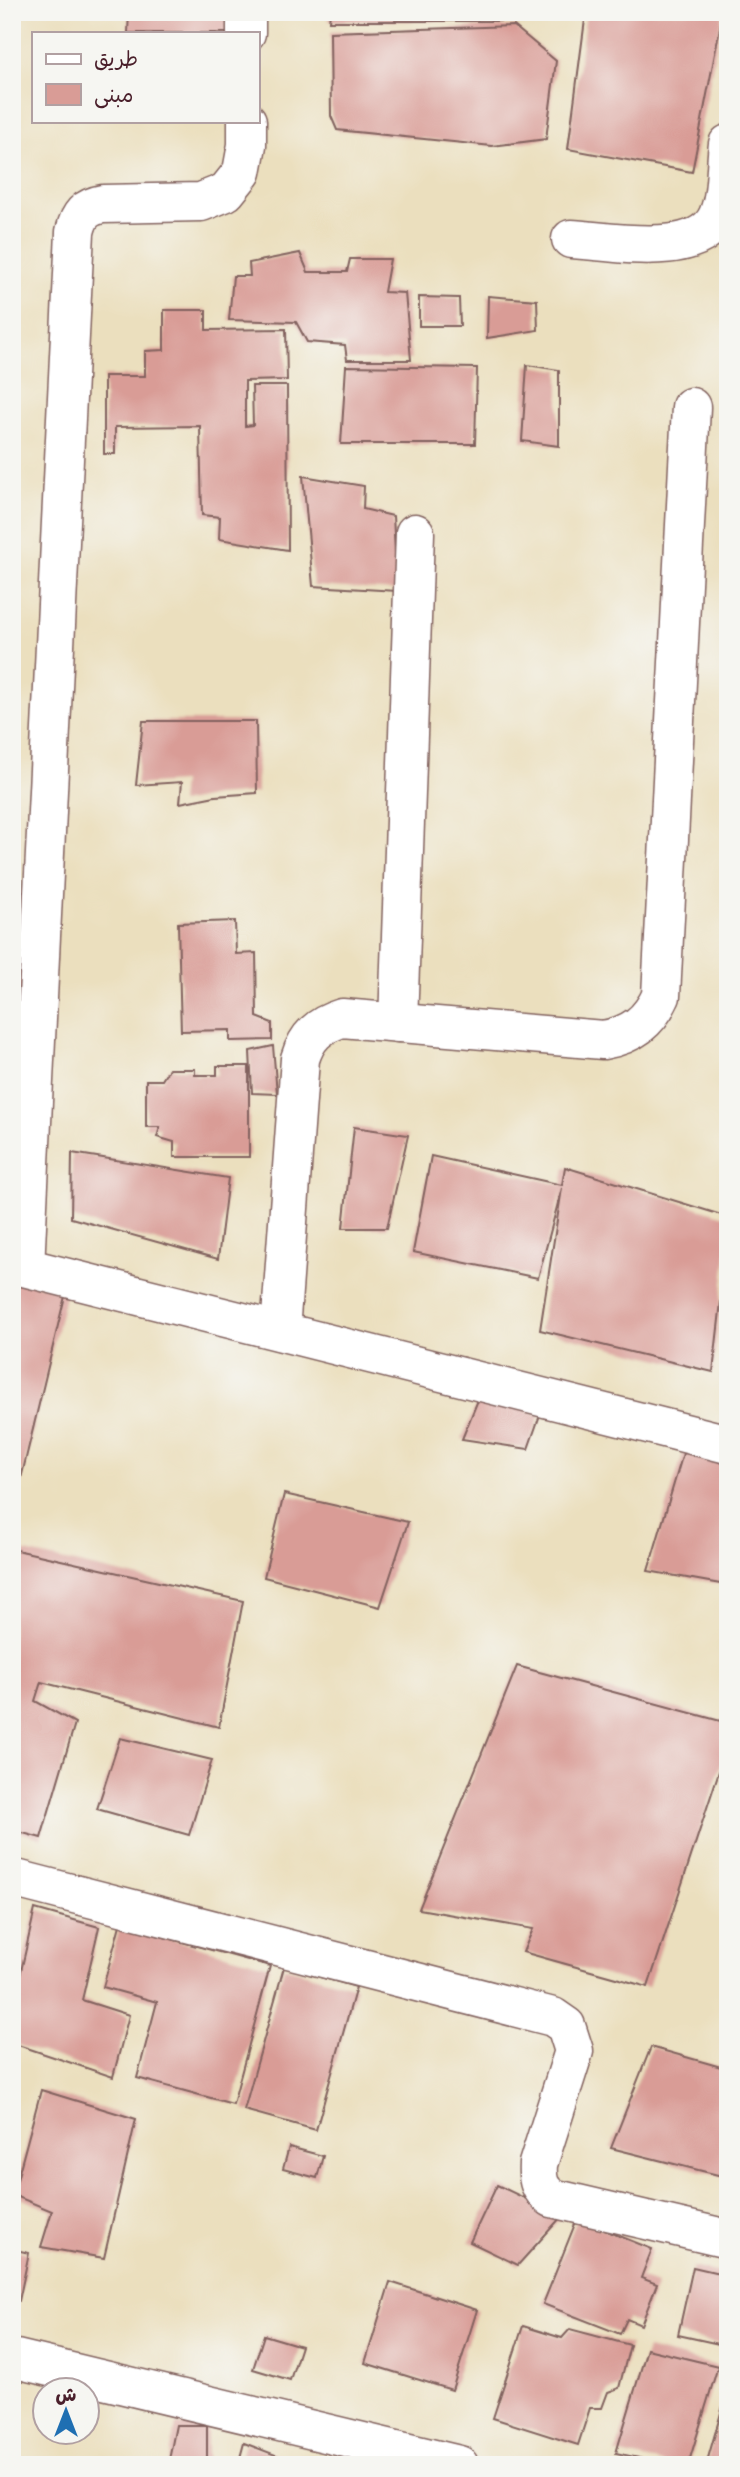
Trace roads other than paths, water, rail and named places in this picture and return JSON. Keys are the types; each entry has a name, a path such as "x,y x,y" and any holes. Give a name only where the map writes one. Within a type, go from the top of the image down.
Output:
{"street":[{"path":"246,12 246,32"},
{"path":"247,122 247,145 242,172 226,192 201,202 89,206 78,218 75,232 18,1266 728,1444"},
{"path":"571,239 667,245 699,237 717,218 721,206 728,144"},
{"path":"280,1331 300,1059 304,1045 313,1032 326,1023 342,1018 603,1040 629,1033 653,1012 660,996 691,407"},
{"path":"398,1023 415,533"},
{"path":"12,1878 553,2017 566,2026 574,2051 538,2164 537,2177 541,2191 552,2199 728,2239"},
{"path":"12,2358 459,2465"}]}
